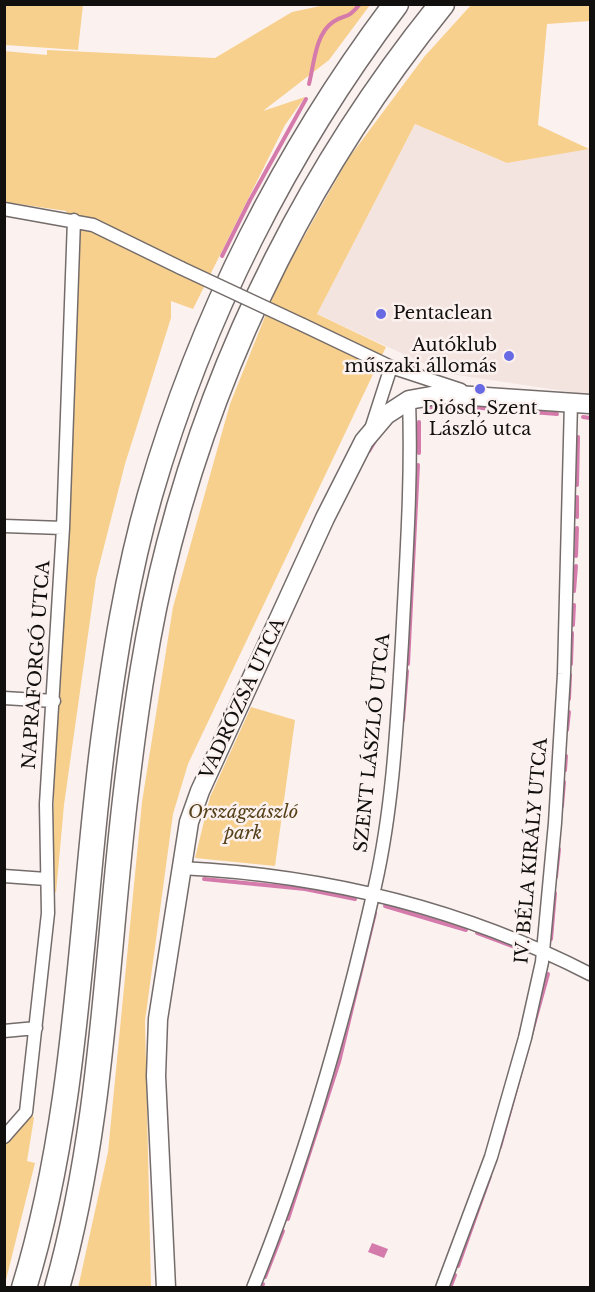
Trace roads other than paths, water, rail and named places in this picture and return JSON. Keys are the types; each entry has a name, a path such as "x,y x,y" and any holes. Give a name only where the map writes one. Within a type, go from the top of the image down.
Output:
{"highway":[{"path":"24,1287 40,1231 59,1139 112,679 128,592 150,497 202,348 255,229 310,128 396,4"},
{"path":"57,1287 73,1231 89,1143 125,801 147,643 168,546 190,471 212,404 246,320 291,232 372,98 442,4"}],"street":[{"path":"4,208 93,225 391,367 473,394"},
{"name":"NAPRAFORGÓ UTCA","path":"4,1137 26,1112 48,913 46,804 63,528 74,220"},
{"path":"372,358 385,385"},
{"path":"371,430 391,367"},
{"name":"VADRÓZSA UTCA","path":"166,1287 156,1076 158,1019 189,822 200,791 325,519 371,430 386,415 409,400 442,394 473,394 591,404"},
{"name":"SZENT LÁSZLÓ UTCA","path":"253,1287 310,1133 344,1014 373,893 389,795 399,693 411,461 409,400"},
{"name":"IV. BÉLA KIRÁLY UTCA","path":"442,1287 491,1157 536,994 543,950 555,823 564,674 571,402"},
{"path":"4,526 63,528"},
{"path":"4,698 54,701"},
{"path":"181,868 305,880 373,893 447,913 543,950 591,974"},
{"path":"4,876 46,879"},
{"path":"4,1031 36,1028"}],"waterway":[{"path":"309,84 322,34 333,22 349,15 360,4"},
{"path":"222,256 306,99"},
{"path":"426,407 481,408 557,414"},
{"path":"583,417 590,418"},
{"path":"419,422 419,453"},
{"path":"577,485 578,437"},
{"path":"369,451 375,441"},
{"path":"408,664 418,465"},
{"path":"577,497 577,517"},
{"path":"576,556 577,528"},
{"path":"574,591 576,566"},
{"path":"573,625 574,605"},
{"path":"571,664 572,633"},
{"path":"403,720 407,671"},
{"path":"569,699 570,675"},
{"path":"567,730 569,712"},
{"path":"565,770 566,756"},
{"path":"562,806 564,782"},
{"path":"556,877 559,849"},
{"path":"204,879 305,889 355,899"},
{"path":"551,939 555,893"},
{"path":"385,906 466,930"},
{"path":"288,1219 339,1062 375,913"},
{"path":"477,933 525,951"},
{"path":"500,1147 548,974"},
{"path":"458,1266 490,1176"},
{"path":"265,1277 283,1231"},
{"path":"450,1288 455,1275"},
{"path":"261,1288 263,1284"}],"place":[{"name":"Pentaclean","path":"381,314"},
{"name":"Autóklub műszaki állomás","path":"509,356"},
{"name":"Diósd, Szent László utca","path":"480,389"}],"park label":[{"name":"Országzászló park","path":"243,823"}]}
